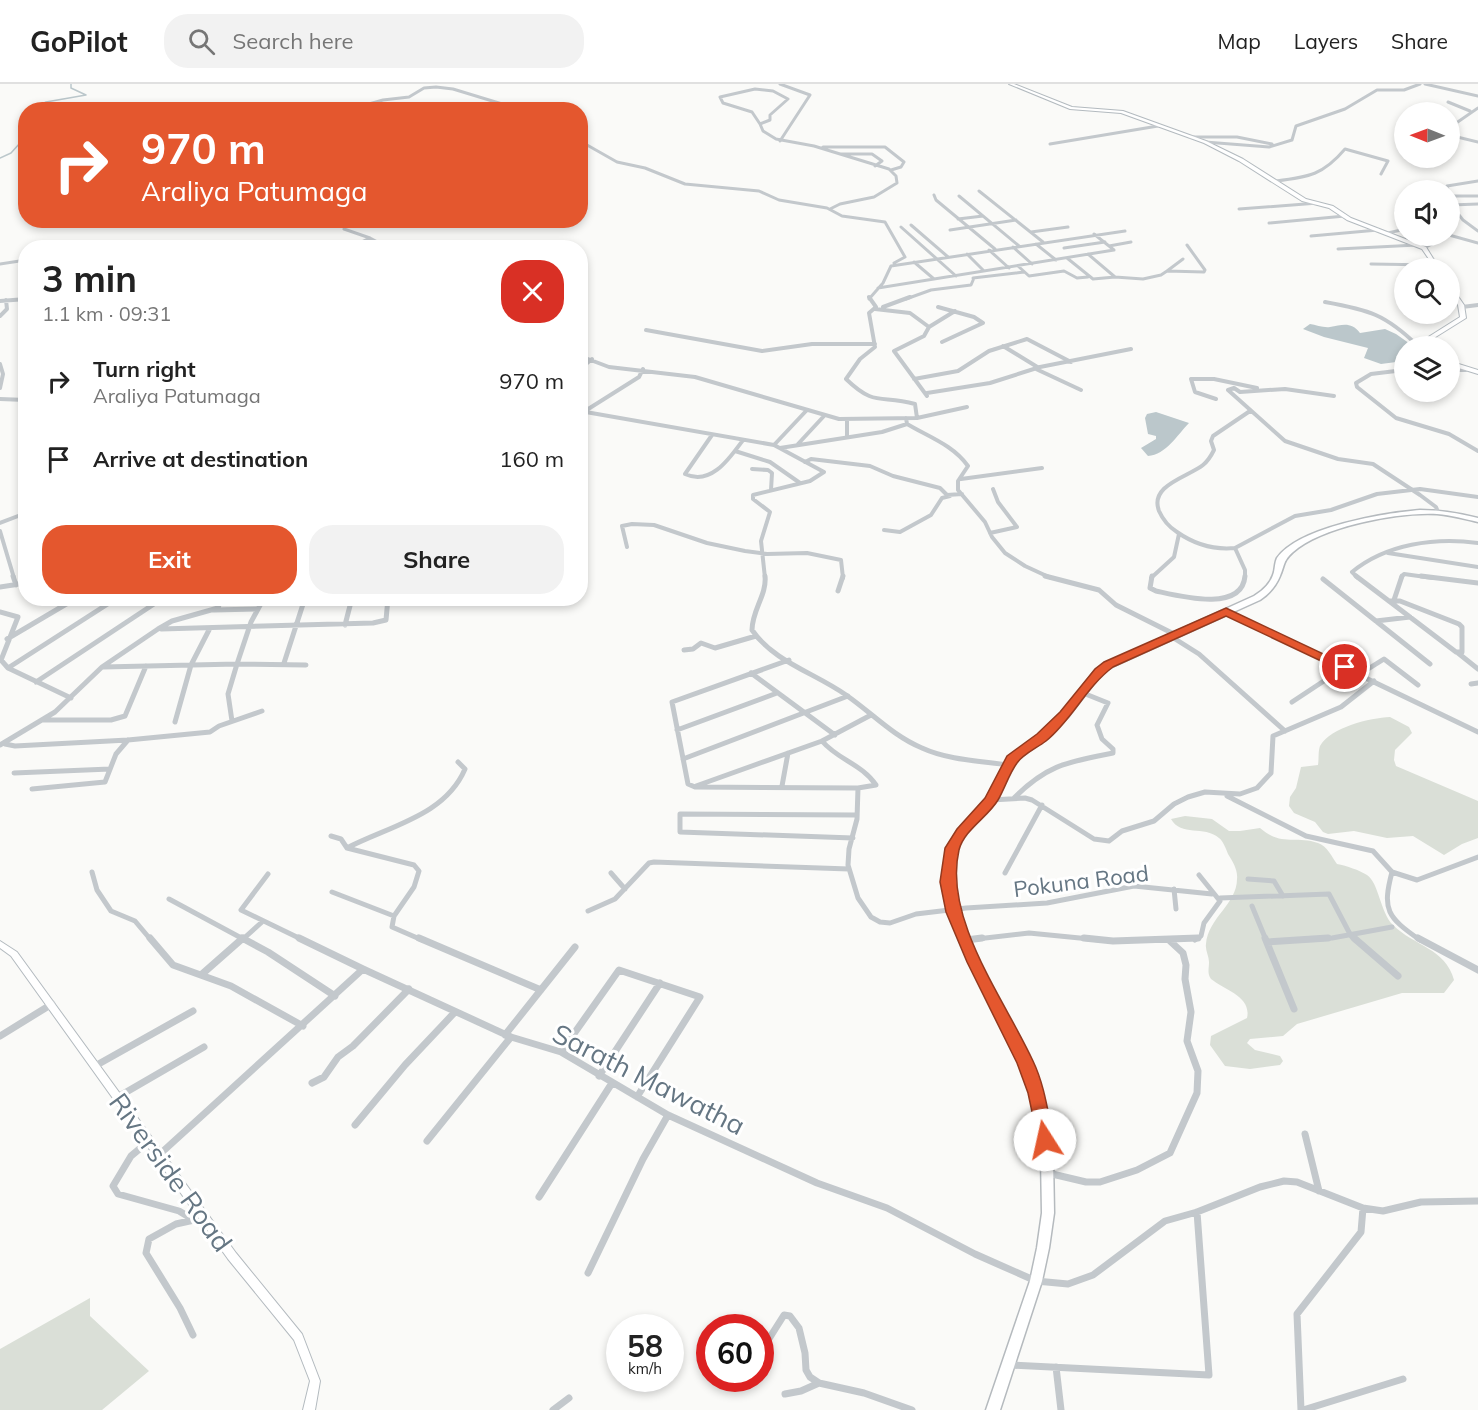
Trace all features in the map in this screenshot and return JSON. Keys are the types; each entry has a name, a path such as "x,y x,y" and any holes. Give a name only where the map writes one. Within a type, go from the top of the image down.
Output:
{"main road":[{"path":"993,1410 1036,1281 1048,1213 1048,1173 1036,1093 1026,1063 982,978 954,912 948,882 952,848 962,832 991,800 1011,759 1050,730 1099,671 1266,593 1279,574 1280,561 1298,544 1330,531 1374,519 1414,513 1438,512 1478,520"}],"street":[{"path":"780,84 810,95 780,141"},
{"path":"1011,84 1071,108 1122,111 1205,142 1276,181 1296,196 1331,207 1345,216 1394,235"},
{"path":"1205,142 1264,147 1277,145 1295,138 1296,126 1305,120 1346,109 1377,90 1398,90 1422,84 1478,96"},
{"path":"374,102 411,97 427,87 436,86 457,88 492,102"},
{"path":"760,124 770,120 770,115 788,99 777,92 764,89 720,97 723,103 752,112 763,131 780,141 818,147 885,147 904,162 901,167 891,170 818,147"},
{"path":"1460,107 1470,111"},
{"path":"1460,118 1478,108"},
{"path":"1050,144 1158,126"},
{"path":"1190,137 1237,137 1277,145"},
{"path":"1460,138 1478,142"},
{"path":"588,146 616,162 645,168 686,184 759,190 779,200 830,209 842,216 870,219 888,225 896,245 905,257 891,266 883,283 868,298 875,309"},
{"path":"1276,181 1314,177 1330,168 1345,149 1388,161 1381,174"},
{"path":"836,154 872,154 882,161 875,166"},
{"path":"830,209 839,204 857,202 889,191 897,183 896,176 891,170"},
{"path":"1460,184 1478,181"},
{"path":"979,191 1044,242"},
{"path":"1460,194 1478,196"},
{"path":"934,195 936,200 995,249"},
{"path":"959,196 1019,246"},
{"path":"1239,209 1318,203"},
{"path":"1460,205 1478,204"},
{"path":"958,219 983,216"},
{"path":"1269,223 1345,216"},
{"path":"1460,219 1467,226 1478,231"},
{"path":"950,230 1016,220"},
{"path":"911,225 948,257"},
{"path":"901,227 956,276"},
{"path":"1031,232 1068,227"},
{"path":"345,229 374,240"},
{"path":"1311,236 1377,230"},
{"path":"891,266 1125,231"},
{"path":"1388,233 1394,232"},
{"path":"877,288 1114,250 1094,234"},
{"path":"366,240 370,238"},
{"path":"1460,238 1478,243"},
{"path":"1109,246 1131,242"},
{"path":"1036,243 1056,260"},
{"path":"1064,248 1105,243"},
{"path":"1167,271 1204,272 1205,270 1187,245"},
{"path":"1338,249 1397,246"},
{"path":"1419,246 1424,248 1430,258"},
{"path":"1424,248 1428,246"},
{"path":"1013,247 1032,264"},
{"path":"989,250 1009,268"},
{"path":"967,254 984,271"},
{"path":"1088,255 1114,277"},
{"path":"1067,258 1088,277 1098,280 1114,277 1143,279 1161,275 1183,259"},
{"path":"0,264 18,261"},
{"path":"914,262 934,279"},
{"path":"1371,264 1394,265"},
{"path":"1018,266 1029,276 1065,271 1077,279 1088,277"},
{"path":"967,274 974,278 1024,272"},
{"path":"917,418 915,404 870,399 858,392 846,379 860,359 872,352 875,344 869,312 931,290 971,285 974,278"},
{"path":"0,301 18,299"},
{"path":"0,316 7,309 6,300"},
{"path":"1325,302 1379,313 1393,321 1409,336"},
{"path":"1434,336 1463,318 1460,304"},
{"path":"1462,307 1478,305"},
{"path":"938,307 974,316 982,323 942,342"},
{"path":"875,309 910,313 928,327"},
{"path":"928,327 955,311"},
{"path":"928,327 928,333 924,337 898,347 894,351 927,394 990,383 1038,368 1103,357 1131,348"},
{"path":"646,330 762,351 812,344 875,344"},
{"path":"914,379 958,371 978,357 1003,346 1030,339 1071,362"},
{"path":"1003,346 1038,368 1082,390"},
{"path":"588,358 609,367 643,369 695,377 728,388 792,403 806,411 824,416 847,420 907,421 935,441 950,447 963,458 968,466 958,481 958,490 985,522 1005,553 1046,576 1099,590 1116,605 1174,636 1199,654 1285,731"},
{"path":"588,362 592,359"},
{"path":"0,364 3,374 0,388"},
{"path":"1460,368 1466,370"},
{"path":"588,408 639,377 643,369"},
{"path":"1460,370 1478,372"},
{"path":"1394,372 1358,379 1357,387 1396,418 1449,434 1478,451"},
{"path":"1216,399 1198,394 1191,380 1214,380 1264,389"},
{"path":"1334,396 1264,389 1228,390 1285,441 1338,459 1373,464 1428,501 1438,512"},
{"path":"0,399 18,400"},
{"path":"777,447 872,434 917,418 967,407"},
{"path":"777,447 806,411"},
{"path":"1250,411 1213,436 1211,441 1214,450 1206,463 1164,489 1159,496 1158,502 1165,524 1179,534 1210,547 1235,548 1295,516 1321,513 1360,498 1406,488 1446,491 1478,497"},
{"path":"588,413 777,447 824,472 820,477 753,495 753,499 770,512 763,530 761,553 766,586 752,616 752,630 773,653 789,660 848,696 895,734 923,749 956,758 1008,765"},
{"path":"798,444 824,416"},
{"path":"847,420 847,437"},
{"path":"870,420 872,434"},
{"path":"712,435 687,468 685,474 689,478 698,478 720,470 743,440"},
{"path":"735,451 768,461 794,476 800,483"},
{"path":"805,462 811,459 870,466 893,476 940,488 951,496"},
{"path":"961,478 1042,468"},
{"path":"752,469 768,470 772,473 771,490"},
{"path":"990,533 1017,527 998,502 993,489"},
{"path":"884,530 900,532 930,515 942,498 962,494"},
{"path":"0,523 18,516"},
{"path":"627,547 622,526 652,525 705,543 761,553 809,554 841,560 842,585 838,591"},
{"path":"0,531 16,585 0,587"},
{"path":"1179,534 1174,557 1156,570 1149,585 1150,588 1196,599 1214,600 1231,595 1240,590 1244,584 1245,569 1235,548"},
{"path":"1478,543 1462,540 1429,542 1386,553 1352,572 1478,669"},
{"path":"1386,553 1478,567"},
{"path":"1391,601 1404,574 1478,583"},
{"path":"1323,579 1430,664"},
{"path":"1391,601 1459,624 1462,627 1462,651 1458,653"},
{"path":"7,640 63,606"},
{"path":"8,668 105,606"},
{"path":"36,682 151,606"},
{"path":"214,610 218,606"},
{"path":"232,721 228,694 250,627 260,606"},
{"path":"284,663 303,606"},
{"path":"345,625 350,606"},
{"path":"158,629 296,627 373,623 386,620 387,606"},
{"path":"2,744 43,720 71,698 102,668 172,621 214,610 258,609"},
{"path":"1226,611 1478,732"},
{"path":"0,612 18,617 1,660 8,668 71,698"},
{"path":"1377,621 1382,618 1397,620 1410,617"},
{"path":"175,722 191,665 210,628"},
{"path":"684,650 693,649 701,643 715,648 756,636"},
{"path":"1360,674 1384,659 1418,685"},
{"path":"789,660 672,702 688,784 694,787 858,788 876,785 871,774 862,767 835,756 822,741"},
{"path":"102,668 284,663 306,665"},
{"path":"43,720 111,720 125,716 146,666"},
{"path":"1292,702 1345,667"},
{"path":"751,674 835,735"},
{"path":"991,800 1025,798 1042,805 1084,833 1106,842 1122,831 1154,821 1174,804 1188,797 1205,792 1226,795 1250,791 1262,784 1270,773 1273,736 1341,707 1374,681"},
{"path":"1471,684 1478,683"},
{"path":"677,730 777,693"},
{"path":"1014,798 1030,782 1060,764 1113,753 1113,749 1102,739 1097,725 1108,703 1083,693"},
{"path":"683,759 848,696"},
{"path":"2,744 15,746 128,740 210,732 232,721 262,711"},
{"path":"694,787 822,741 871,715"},
{"path":"32,789 105,782 116,754 128,740"},
{"path":"782,786 788,753"},
{"path":"347,848 360,840 405,822 447,796 463,779 465,769 458,762"},
{"path":"14,773 110,769"},
{"path":"588,911 615,902 649,863 654,862 849,869 848,854 857,815 858,788"},
{"path":"1226,795 1306,836 1373,851 1392,872 1417,880 1478,857"},
{"path":"1005,873 1042,805"},
{"path":"853,838 680,832 680,814 857,815"},
{"path":"331,836 341,839 347,848 414,865 419,871 414,887 394,916 392,927 541,990"},
{"name":"Pokuna Road","path":"849,869 863,909 873,919 891,923 912,915 954,912 966,908 1047,903 1134,886 1212,894"},
{"path":"92,872 97,890 111,911 135,921 173,965 231,986 303,1026"},
{"path":"1392,872 1385,898 1393,917 1419,939 1450,959 1478,970"},
{"path":"611,873 625,889"},
{"name":"Sarath Mawatha","path":"268,874 240,908 262,922 286,931 508,1036 561,1052 668,1115 817,1183 887,1208 975,1254 1036,1281 1068,1284 1093,1275 1165,1221 1197,1212 1260,1187 1284,1181 1297,1182 1363,1208 1383,1211 1421,1203 1478,1201"},
{"path":"1198,875 1212,894 1220,898 1325,894 1332,896 1350,936 1398,976"},
{"path":"1248,879 1274,881 1283,896"},
{"path":"1174,889 1176,909"},
{"path":"332,892 394,916"},
{"path":"966,940 1029,933 1113,941 1195,940 1201,936 1204,923 1220,898"},
{"path":"169,899 242,938 335,996"},
{"path":"1252,906 1294,1009"},
{"path":"201,975 262,922"},
{"path":"1267,942 1350,936 1392,927"},
{"path":"1048,1173 1086,1182 1100,1182 1137,1170 1170,1153 1197,1092 1198,1071 1187,1041 1191,1012 1185,979 1186,965 1183,953 1170,941"},
{"name":"Riverside Road","path":"0,944 14,954 52,1004 116,1098 160,1154 199,1218 298,1337 315,1381 309,1410"},
{"path":"427,1141 575,947"},
{"path":"160,1154 363,969"},
{"path":"561,1052 620,970 700,997 637,1097"},
{"path":"599,1076 660,983"},
{"path":"312,1083 324,1077 338,1057 353,1046 409,989"},
{"path":"0,1036 52,1004"},
{"path":"95,1066 193,1011"},
{"path":"355,1125 405,1065 455,1012"},
{"path":"116,1098 204,1047"},
{"path":"539,1197 612,1083"},
{"path":"588,1273 643,1159 668,1115"},
{"path":"1305,1134 1319,1191"},
{"path":"149,1141 131,1156 113,1186 118,1194 199,1218"},
{"path":"1363,1208 1361,1232 1297,1314 1302,1410 1403,1379"},
{"path":"1008,1365 1209,1375 1197,1212"},
{"path":"193,1335 180,1308 146,1253 149,1239 176,1224 199,1218"},
{"path":"774,1331 784,1315 800,1328 800,1338 806,1353 806,1370 819,1383 864,1393 912,1410"},
{"path":"1056,1368 1061,1410"},
{"path":"785,1394 801,1391 819,1383"},
{"path":"553,1410 569,1398"}],"shaded area":[{"path":"1310,324 1323,327 1350,325 1360,333 1385,329 1399,336 1394,336 1394,362 1381,364 1364,358 1368,348 1303,329"},
{"path":"1156,412 1189,423 1166,448 1148,456 1141,448 1156,439 1156,436 1148,434 1145,418 1147,414"},
{"path":"1390,717 1409,727 1412,733 1395,750 1396,766 1478,801 1478,838 1444,855 1413,836 1387,838 1354,831 1328,834 1323,832 1315,822 1294,813 1289,806 1290,797 1296,788 1301,767 1318,765 1319,748 1325,739 1352,725"},
{"path":"1185,816 1212,819 1229,831 1260,828 1282,839 1321,844 1337,864 1360,871 1371,879 1385,913 1393,925 1444,961 1454,980 1444,993 1402,993 1297,1024 1283,1036 1250,1039 1247,1043 1255,1050 1280,1056 1283,1061 1280,1065 1250,1069 1225,1066 1210,1045 1211,1036 1247,1018 1247,1011 1241,999 1211,979 1206,946 1212,926 1236,888 1237,872 1219,838 1207,832 1181,828 1171,819"},
{"path":"90,1298 90,1316 149,1371 102,1410 0,1410 0,1349"}],"waterway":[{"path":"46,102 86,95 71,88 71,84"},
{"path":"0,158 11,153 18,145"}],"route":[{"path":"1045,1140 1036,1093 1026,1063 974,962 954,912 949,892 949,867 952,848 962,832 991,800 1011,759 1042,737 1065,715 1099,671 1226,611 1345,667"}]}
